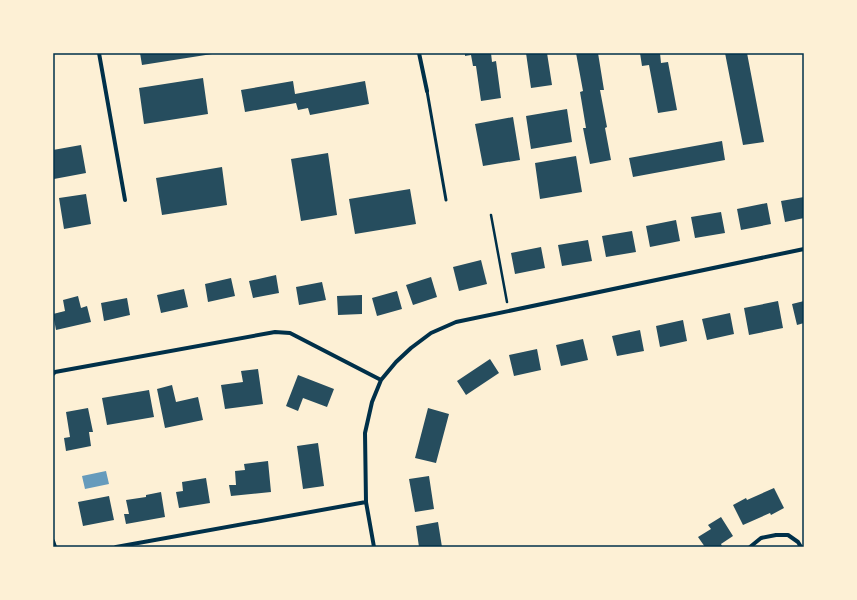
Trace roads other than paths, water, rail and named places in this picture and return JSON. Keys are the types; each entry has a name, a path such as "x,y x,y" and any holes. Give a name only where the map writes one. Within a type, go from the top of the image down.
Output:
{"street":[{"path":"99,53 125,200"},
{"path":"419,53 427,91"},
{"path":"374,547 366,502 365,433 372,402 381,380 396,362 411,348 431,333 456,322 804,249"},
{"path":"53,374 56,372 275,332 290,333 304,339 381,380"},
{"path":"116,547 366,502"},
{"path":"750,547 761,538 776,535 788,536 798,542 801,547"},
{"path":"53,542 55,547"}],"lane":[{"path":"427,91 446,200"}],"water":[{"path":"106,471 109,484 85,489 82,476"}]}
